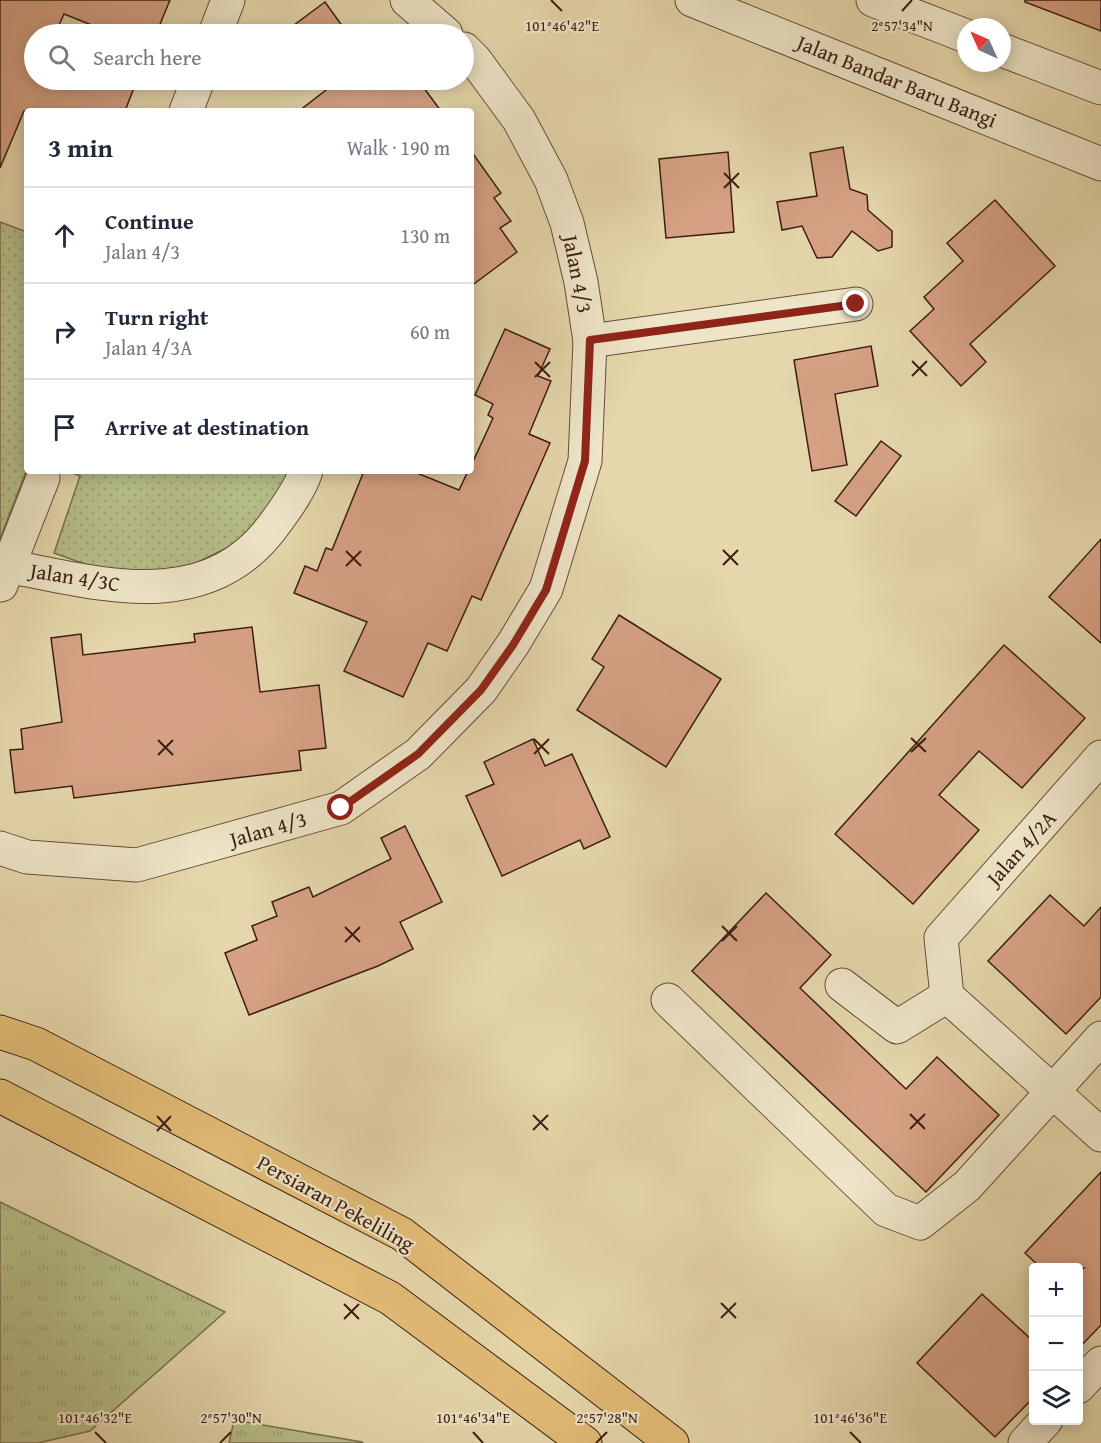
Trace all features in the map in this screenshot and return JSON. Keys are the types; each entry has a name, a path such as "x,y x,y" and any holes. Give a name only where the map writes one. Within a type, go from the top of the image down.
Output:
{"main road":[{"name":"Persiaran Pekeliling","path":"0,1032 36,1044 402,1234 672,1443"},
{"path":"0,1096 390,1298 585,1443"}],"street":[{"path":"219,24 228,0"},
{"path":"407,0 435,24"},
{"name":"Jalan Bandar Baru Bangi","path":"692,0 1101,164"},
{"path":"873,0 957,33"},
{"path":"1011,53 1101,88"},
{"name":"Jalan 4/3","path":"0,848 27,857 137,865 341,808 418,754 481,690 513,645 546,590 585,461 590,340 581,282 567,223 551,180 519,120 474,59"},
{"path":"187,108 194,90"},
{"path":"590,340 856,304"},
{"name":"Jalan 4/3C","path":"4,576 110,587 182,585 215,575 238,563 263,542 304,474"},
{"path":"4,576 43,478"},
{"name":"Jalan 4/2A","path":"947,996 941,938 1101,758"},
{"path":"842,985 897,1027 947,996 1101,1134"},
{"path":"668,1000 886,1210 920,1223 967,1186 1101,1038"},
{"path":"1083,1382 1101,1363"},
{"path":"1024,1443 1041,1425"}],"green space":[{"path":"0,222 24,231 25,474 0,539"},
{"path":"75,474 289,474 249,537 186,568 113,574 54,553 80,476"},
{"path":"0,1202 225,1312 90,1431 38,1443 0,1443"},
{"path":"234,1420 362,1442 363,1443 229,1443"}],"building":[{"path":"0,0 170,0 160,24 89,24 64,14 60,24 24,24 24,90 133,90 126,108 24,108 0,168"},
{"path":"1025,0 1101,0 1101,31 1025,2"},
{"path":"325,2 341,24 295,24"},
{"path":"326,90 425,90 439,108 303,108"},
{"path":"843,147 850,189 867,195 868,210 892,231 892,247 878,251 852,231 832,257 817,258 802,226 782,230 777,202 817,196 810,153"},
{"path":"728,152 734,232 666,238 659,159"},
{"path":"474,155 501,193 494,198 511,221 500,228 517,252 474,284"},
{"path":"995,200 1055,266 970,344 986,362 961,386 910,331 934,309 924,297 963,261 947,243"},
{"path":"505,329 550,349 538,376 551,381 529,434 550,443 481,600 472,596 447,651 428,643 403,697 344,671 367,622 294,593 305,566 317,571 326,548 332,550 363,474 419,474 459,490 467,474 474,474 474,459 493,418 488,415 493,404 475,395"},
{"path":"871,346 878,386 835,394 847,465 812,471 794,360"},
{"path":"881,441 901,456 856,516 835,501"},
{"path":"1101,539 1101,643 1049,597"},
{"path":"619,615 721,679 666,767 577,710 604,667 592,659"},
{"path":"252,627 260,692 319,685 326,748 299,751 301,770 74,798 72,786 15,793 10,750 23,749 21,729 62,722 51,638 81,634 83,655 195,642 194,634"},
{"path":"1004,645 1085,718 1022,788 979,751 939,795 979,830 913,904 835,834"},
{"path":"533,739 545,766 572,754 610,837 584,849 580,840 502,876 466,796 494,784 484,762"},
{"path":"405,826 442,902 400,922 413,949 378,966 249,1015 225,953 257,940 252,926 277,916 272,902 309,887 313,897 391,859 381,838"},
{"path":"766,893 831,955 800,988 906,1089 937,1057 999,1115 926,1192 692,971"},
{"path":"1050,895 1084,926 1101,907 1101,997 1066,1034 988,961"},
{"path":"1101,1172 1101,1325 1083,1344 1083,1263 1036,1263 1025,1253"},
{"path":"982,1294 1029,1337 1029,1402 995,1437 917,1363"}],"route":[{"path":"341,808 418,754 481,690 513,645 546,590 585,461 590,340 856,304"}]}
